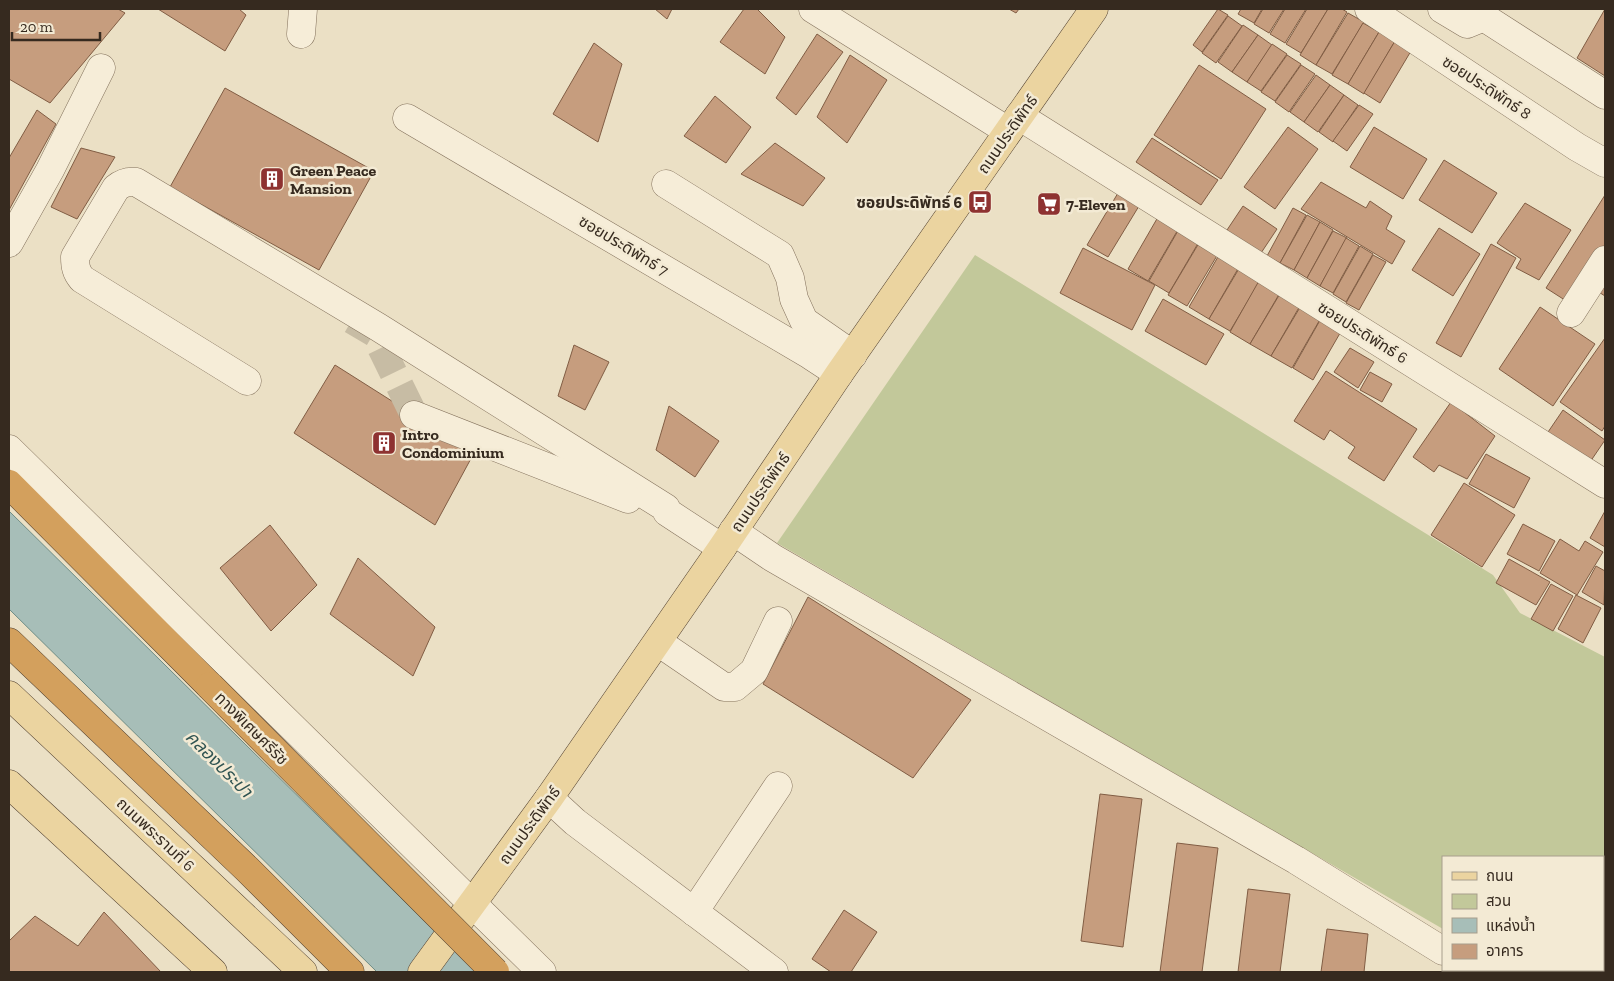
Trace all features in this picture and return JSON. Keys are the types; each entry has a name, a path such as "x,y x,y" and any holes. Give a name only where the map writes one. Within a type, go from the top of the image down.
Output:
{"highway":[{"name":"ทางพิเศษศรีรัช","path":"9,484 495,972"},
{"path":"9,642 247,869 350,972"}],"main road":[{"name":"ถนนประดิพัทธ์","path":"422,972 549,798 658,642 846,365 1094,9"},
{"name":"ถนนพระรามที่ 6","path":"9,695 304,972"},
{"path":"9,784 213,972"}],"street":[{"name":"ซอยประดิพัทธ์ 6","path":"813,9 1014,124 1605,484"},
{"name":"ซอยประดิพัทธ์ 8","path":"1369,9 1605,163"},
{"path":"1442,9 1467,24 1478,13 1605,96"},
{"path":"9,243 50,170 101,68"},
{"name":"ซอยประดิพัทธ์ 7","path":"407,118 802,350 846,365"},
{"path":"247,382 82,279 78,274 75,256 116,188 121,184 136,182 378,327 658,502 666,508 667,512"},
{"path":"666,184 780,255 790,278 794,299 804,321 824,336 846,365"},
{"path":"1571,313 1605,260"},
{"path":"414,415 662,513 667,512 773,558 1296,860 1442,950"},
{"path":"9,449 473,902 542,972"},
{"path":"658,642 724,687 735,687 754,671 778,621"},
{"path":"694,912 778,786"},
{"path":"549,798 575,822 774,972"}],"green space":[{"path":"975,255 1493,575 1520,613 1605,657 1605,917 1604,919 1604,856 1442,856 1442,928 777,543"},
{"path":"1516,971 1574,971 1573,972"}],"water":[{"name":"คลองประปา","path":"9,511 476,972 377,972 9,609"}],"building":[{"path":"9,9 118,9 125,13 50,103 9,79"},
{"path":"158,9 239,9 246,15 225,51"},
{"path":"655,9 672,9 667,19"},
{"path":"744,9 757,9 785,37 765,74 720,42"},
{"path":"1009,9 1019,9 1016,13"},
{"path":"1218,9 1228,15 1202,52 1193,45"},
{"path":"1241,9 1262,9 1254,23 1238,14"},
{"path":"1263,9 1284,9 1269,33 1254,24"},
{"path":"1285,9 1306,9 1285,43 1270,34"},
{"path":"1307,9 1328,9 1301,53 1286,44"},
{"path":"1328,9 1342,9 1347,12 1316,65 1300,55"},
{"path":"1605,9 1605,76 1577,58"},
{"path":"1348,13 1364,22 1332,74 1316,65"},
{"path":"1228,16 1242,26 1216,63 1202,53"},
{"path":"1363,23 1379,32 1348,84 1332,75"},
{"path":"1243,25 1258,35 1232,72 1218,62"},
{"path":"1379,32 1395,41 1364,94 1348,84"},
{"path":"817,34 843,52 796,115 776,98"},
{"path":"1258,35 1272,45 1247,82 1232,72"},
{"path":"1395,41 1411,51 1380,103 1364,93"},
{"path":"594,43 622,64 598,142 553,114"},
{"path":"1272,44 1287,54 1261,91 1247,82"},
{"path":"850,55 887,80 847,143 817,117"},
{"path":"1287,55 1301,64 1275,101 1261,92"},
{"path":"1199,65 1266,109 1221,179 1154,135"},
{"path":"1301,65 1315,74 1289,112 1275,102"},
{"path":"1316,75 1330,85 1304,122 1290,112"},
{"path":"1330,85 1344,95 1318,132 1304,122"},
{"name":"Green Peace Mansion","path":"225,88 374,171 319,270 170,187"},
{"path":"1344,95 1358,105 1333,142 1319,132"},
{"path":"715,96 751,127 726,163 684,136"},
{"path":"1359,105 1373,114 1347,151 1333,141"},
{"path":"37,110 56,124 9,210 9,158"},
{"path":"1288,127 1318,149 1275,209 1244,187"},
{"path":"1374,127 1427,159 1403,199 1350,167"},
{"path":"1152,138 1218,180 1201,205 1136,162"},
{"path":"775,143 825,178 803,206 741,174"},
{"path":"81,148 115,157 77,219 51,207"},
{"path":"1444,160 1497,193 1472,233 1419,200"},
{"path":"1321,182 1366,208 1370,201 1392,216 1386,229 1405,241 1392,264 1301,209"},
{"path":"1118,193 1139,206 1108,257 1087,245"},
{"path":"1605,195 1605,251 1571,304 1546,288"},
{"path":"1525,203 1571,230 1539,280 1516,268 1521,259 1497,243"},
{"path":"1243,206 1277,229 1259,256 1225,233"},
{"path":"1293,208 1306,215 1280,263 1267,256"},
{"path":"1307,215 1320,222 1294,270 1280,263"},
{"path":"1158,217 1179,228 1148,281 1128,269"},
{"path":"1320,222 1333,230 1307,278 1294,270"},
{"path":"1439,228 1480,254 1453,296 1412,270"},
{"path":"1179,229 1200,240 1169,293 1149,281"},
{"path":"1333,231 1347,238 1320,286 1307,278"},
{"path":"1346,238 1359,246 1333,293 1320,286"},
{"path":"1199,243 1218,254 1187,306 1168,295"},
{"path":"1491,244 1516,258 1461,357 1436,343"},
{"path":"1360,246 1373,254 1346,302 1333,294"},
{"path":"1083,248 1155,285 1132,330 1060,293"},
{"path":"1219,255 1239,267 1209,319 1189,307"},
{"path":"1373,255 1386,262 1359,310 1346,303"},
{"path":"1240,267 1261,279 1230,331 1209,319"},
{"path":"1605,271 1605,296 1594,289"},
{"path":"1260,279 1281,291 1250,344 1230,332"},
{"path":"1281,292 1301,304 1271,356 1250,344"},
{"path":"1163,299 1224,334 1206,365 1145,331"},
{"path":"1302,304 1322,316 1292,368 1271,356"},
{"path":"1540,307 1595,344 1553,406 1499,369"},
{"path":"1323,315 1343,328 1313,380 1293,368"},
{"path":"1605,338 1605,426 1602,431 1560,402"},
{"path":"574,345 609,362 585,410 558,396"},
{"path":"1350,348 1374,362 1358,388 1334,372"},
{"name":"Intro Condominium","path":"335,365 474,453 435,525 294,433"},
{"path":"1326,371 1417,429 1384,481 1348,458 1355,447 1330,430 1324,440 1294,421"},
{"path":"1370,372 1392,384 1382,402 1360,390"},
{"path":"1451,402 1495,436 1467,479 1439,465 1434,472 1413,457"},
{"path":"669,406 719,441 695,477 656,450"},
{"path":"1563,410 1605,440 1588,465 1546,435"},
{"path":"1486,454 1530,478 1514,508 1469,484"},
{"path":"1464,483 1515,515 1482,567 1431,535"},
{"path":"1605,511 1605,547 1590,538"},
{"path":"1523,524 1555,541 1539,571 1507,554"},
{"path":"270,525 317,585 271,631 220,568"},
{"path":"1560,539 1579,551 1585,541 1603,552 1577,595 1540,573"},
{"path":"358,558 435,627 413,676 330,614"},
{"path":"1509,559 1550,582 1536,605 1496,583"},
{"path":"1596,566 1605,571 1604,605 1582,592"},
{"path":"1551,584 1573,596 1553,631 1531,619"},
{"path":"1576,595 1601,608 1583,643 1558,629"},
{"path":"808,597 971,700 913,778 763,684"},
{"path":"1100,794 1142,799 1123,947 1081,941"},
{"path":"1177,843 1218,848 1202,972 1160,972"},
{"path":"1248,889 1290,894 1280,972 1238,972"},
{"path":"844,910 877,932 851,972 831,972 812,959"},
{"path":"104,912 161,972 9,972 9,941 35,916 78,946"},
{"path":"1327,929 1368,934 1364,972 1321,972"},
{"path":"1605,929 1605,972 1596,972 1594,971 1604,971"}],"tunnel":[{"path":"352,320 374,333 414,415"}],"place":[{"name":"Green Peace Mansion","path":"272,179"},
{"name":"ซอยประดิพัทธ์ 6","path":"980,202"},
{"name":"7-Eleven","path":"1049,204"},
{"name":"Intro Condominium","path":"384,443"}]}
